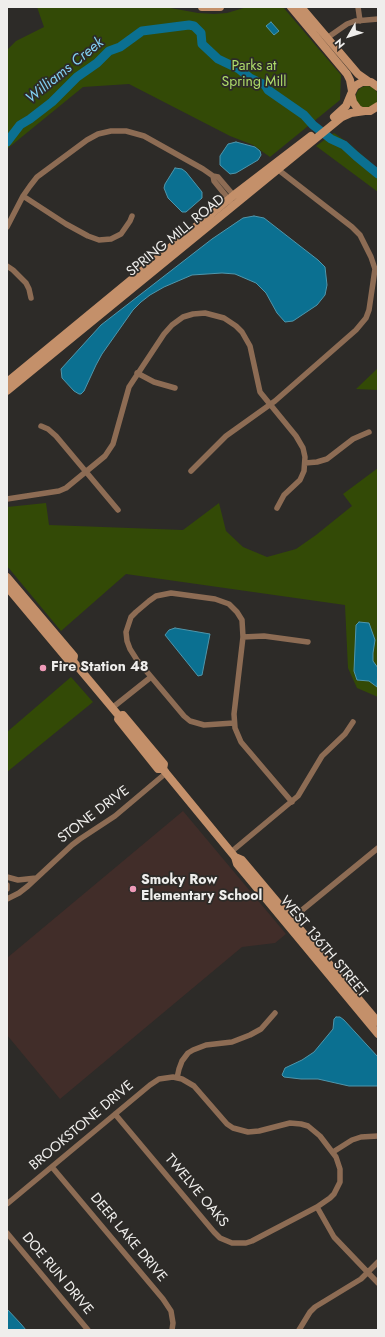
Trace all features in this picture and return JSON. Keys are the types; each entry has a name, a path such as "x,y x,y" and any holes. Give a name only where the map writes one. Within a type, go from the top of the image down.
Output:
{"street":[{"path":"202,7 220,7"},
{"path":"291,7 347,74 350,80 352,98 355,106 362,111 366,111 378,117"},
{"path":"301,7 358,74 374,82"},
{"path":"358,7 360,21"},
{"path":"327,38 348,24 378,18"},
{"path":"352,92 358,84 374,82"},
{"name":"SPRING MILL ROAD","path":"7,388 234,200 328,125 345,107 352,92"},
{"name":"SPRING MILL ROAD","path":"328,125 347,114 374,109 378,106"},
{"path":"7,227 23,196 42,173 93,136 111,131 126,131 144,136 203,168 213,176 218,177 234,200"},
{"path":"191,471 226,436 270,405 296,384 362,324 369,310 376,286 373,264 360,235 352,227 275,167"},
{"path":"23,196 66,224 99,240 111,239 121,234 132,216"},
{"path":"7,266 26,283 31,298"},
{"path":"7,499 66,488 110,451 129,387 137,373 164,334 177,321 193,314 205,313 217,315 230,320 246,339 250,346 260,392 300,442 304,452 304,471 300,480 284,495 277,508"},
{"path":"137,373 154,382 175,388"},
{"path":"42,426 56,436 118,510"},
{"path":"305,463 327,459 353,439 369,432"},
{"name":"WEST 136TH STREET","path":"7,577 74,656 73,661"},
{"name":"WEST 136TH STREET","path":"7,587 69,661 73,661 112,708 118,716 118,719 158,768 165,771 233,854 237,864 378,1022"},
{"path":"234,723 204,725 196,723 184,716 137,660 130,649 126,632 128,624 136,612 156,596 171,593 215,599 223,601 237,612 242,620 243,637 234,723 241,742 292,802"},
{"path":"243,637 264,636 308,642"},
{"path":"112,708 151,677"},
{"path":"233,854 292,802 302,791 322,756 345,734 352,722"},
{"name":"STONE DRIVE","path":"7,899 19,893 28,886 76,842 115,816 165,771"},
{"path":"289,921 378,848"},
{"path":"7,877 18,880 36,878"},
{"path":"7,884 7,889"},
{"name":"WEST 136TH STREET","path":"289,921 378,1034"},
{"path":"275,1013 261,1028 250,1036 232,1042 206,1044 188,1053 182,1061 178,1078 189,1082 194,1086 227,1124 233,1128 248,1132 259,1131 290,1123 301,1124 314,1130 333,1152 352,1140 361,1137 378,1136"},
{"name":"BROOKSTONE DRIVE","path":"7,1204 154,1082 165,1078 178,1078"},
{"name":"TWELVE OAKS","path":"115,1114 214,1232 226,1241 238,1244 252,1241 318,1207 330,1198 334,1194 340,1182 340,1170 333,1152"},
{"name":"DEER LAKE DRIVE","path":"52,1167 163,1299 171,1311 173,1323 172,1330"},
{"path":"318,1207 334,1237 378,1282"},
{"name":"DOE RUN DRIVE","path":"7,1233 88,1330"},
{"path":"299,1330 310,1312 315,1307 352,1284 378,1262"}],"shaded area":[{"path":"183,811 286,934 275,943 242,947 60,1099 7,1035 7,958"}],"green space":[{"name":"Parks at Spring Mill","path":"37,7 165,7 198,13 214,14 227,13 247,7 283,7 341,75 340,100 270,157 253,145 230,136 129,84 83,87 7,149 7,50 16,41 44,27"},
{"path":"367,86 375,89 378,97 375,105 367,108 359,105 356,97 359,89"},
{"path":"334,133 347,142 378,169 378,192 316,146"},
{"path":"378,368 378,390 356,389"},
{"path":"378,468 378,697 357,688 348,668 345,605 126,574 61,631 7,566 7,507 46,503 49,525 183,530 219,503 226,531 243,547 267,557 296,549 316,535 352,506 343,494"},
{"path":"71,677 93,702 7,772 7,732"}],"water":[{"path":"271,22 279,31 274,35 266,26"},
{"path":"236,142 255,147 260,151 261,155 258,160 236,173 230,174 220,165 220,156 228,144"},
{"path":"175,168 182,169 186,172 202,192 202,198 186,212 182,212 168,198 164,188"},
{"path":"254,216 264,218 325,267 327,285 325,295 317,305 293,321 285,322 277,313 266,293 256,283 235,274 222,273 192,275 164,287 150,295 133,310 102,354 84,391 81,394 74,391 62,378 61,369 101,325 212,239 243,218"},
{"path":"359,622 369,623 375,640 373,661 378,668 377,687 369,681 357,680 354,671 356,625"},
{"path":"175,628 210,634 202,675 198,676 165,635 169,630"},
{"path":"336,1017 340,1017 344,1020 378,1057 378,1086 349,1086 318,1079 301,1079 284,1077 282,1075 285,1068 302,1060 314,1052 333,1029 334,1019"},
{"path":"7,1309 21,1324 26,1330 7,1330"}],"waterway":[{"name":"Williams Creek","path":"7,142 20,125 52,102 77,77 97,63 109,51 120,47 142,31 189,25 194,26 201,33 202,44 218,59 239,69 250,78 265,85 268,90 304,115 313,125 331,139 344,145 378,174"}],"place":[{"name":"Fire Station 48","path":"43,668"},
{"name":"Smoky Row Elementary School","path":"133,889"}]}
